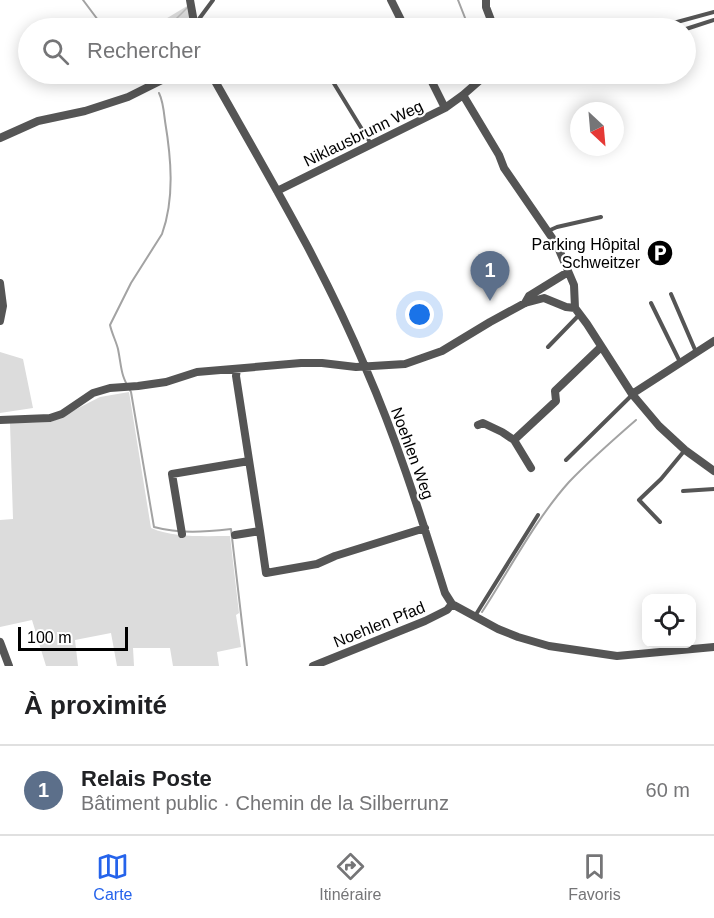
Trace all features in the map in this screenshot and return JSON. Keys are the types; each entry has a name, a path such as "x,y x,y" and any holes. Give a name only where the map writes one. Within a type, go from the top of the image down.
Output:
{"street":[{"path":"190,0 194,18"},
{"path":"391,0 400,18"},
{"path":"486,0 490,18"},
{"path":"0,138 38,121 85,111 128,97 154,84"},
{"name":"Noehlen Weg","path":"217,84 320,270 366,367 405,466 445,592 452,604"},
{"path":"433,84 445,108"},
{"name":"Niklausbrunn Weg","path":"277,191 445,108 476,84"},
{"path":"463,95 499,154 504,168 548,231 564,259 574,285 577,312 647,414 685,450 714,471"},
{"path":"525,303 530,296 568,272"},
{"path":"0,283 3,306 0,321"},
{"path":"542,288 544,298"},
{"path":"0,420 50,418 62,414 93,393 110,387 166,382 197,372 301,363 366,367 405,364 442,351 525,303 544,298 577,312"},
{"path":"632,394 714,341"},
{"path":"514,440 556,401 555,391 601,347"},
{"path":"237,369 236,376 266,573 317,564 335,556 425,528"},
{"path":"478,425 483,423 514,440 531,468"},
{"path":"182,534 172,474 249,460"},
{"path":"235,535 260,531"},
{"path":"452,604 518,637 549,646 617,656 714,647"},
{"name":"Noehlen Pfad","path":"313,666 425,621 447,610 452,604"},
{"path":"0,642 9,666"}],"lane":[{"path":"200,18 213,0"},
{"path":"694,18 714,12"},
{"path":"696,26 714,20"},
{"path":"334,84 371,144"},
{"path":"548,231 601,217"},
{"path":"671,294 696,352"},
{"path":"651,303 680,362"},
{"path":"548,347 577,312"},
{"path":"566,460 632,394"},
{"path":"660,522 639,500 661,479 685,450"},
{"path":"683,491 714,489"},
{"path":"475,616 538,515"}],"shaded area":[{"path":"192,3 194,18 167,18"},
{"path":"0,352 23,359 33,408 0,413"},
{"path":"129,392 151,528 180,535 230,536 239,613 236,615 241,647 217,652 219,666 173,666 170,648 133,648 134,666 117,666 111,633 75,640 78,666 46,666 32,620 0,627 0,520 13,519 10,423 51,422 100,397"}],"waterway":[{"path":"83,0 96,18"},
{"path":"458,0 465,18"},
{"path":"159,93 164,110 169,149 169,206 162,234 131,283 110,325 118,349 123,376 131,392 154,527 192,532 231,529 247,666"},
{"path":"482,612 534,528 569,482 636,420"}],"place":[{"name":"Parking Hôpital Schweitzer","path":"660,253"},
{"name":"Relais Poste","path":"490,301"}]}
